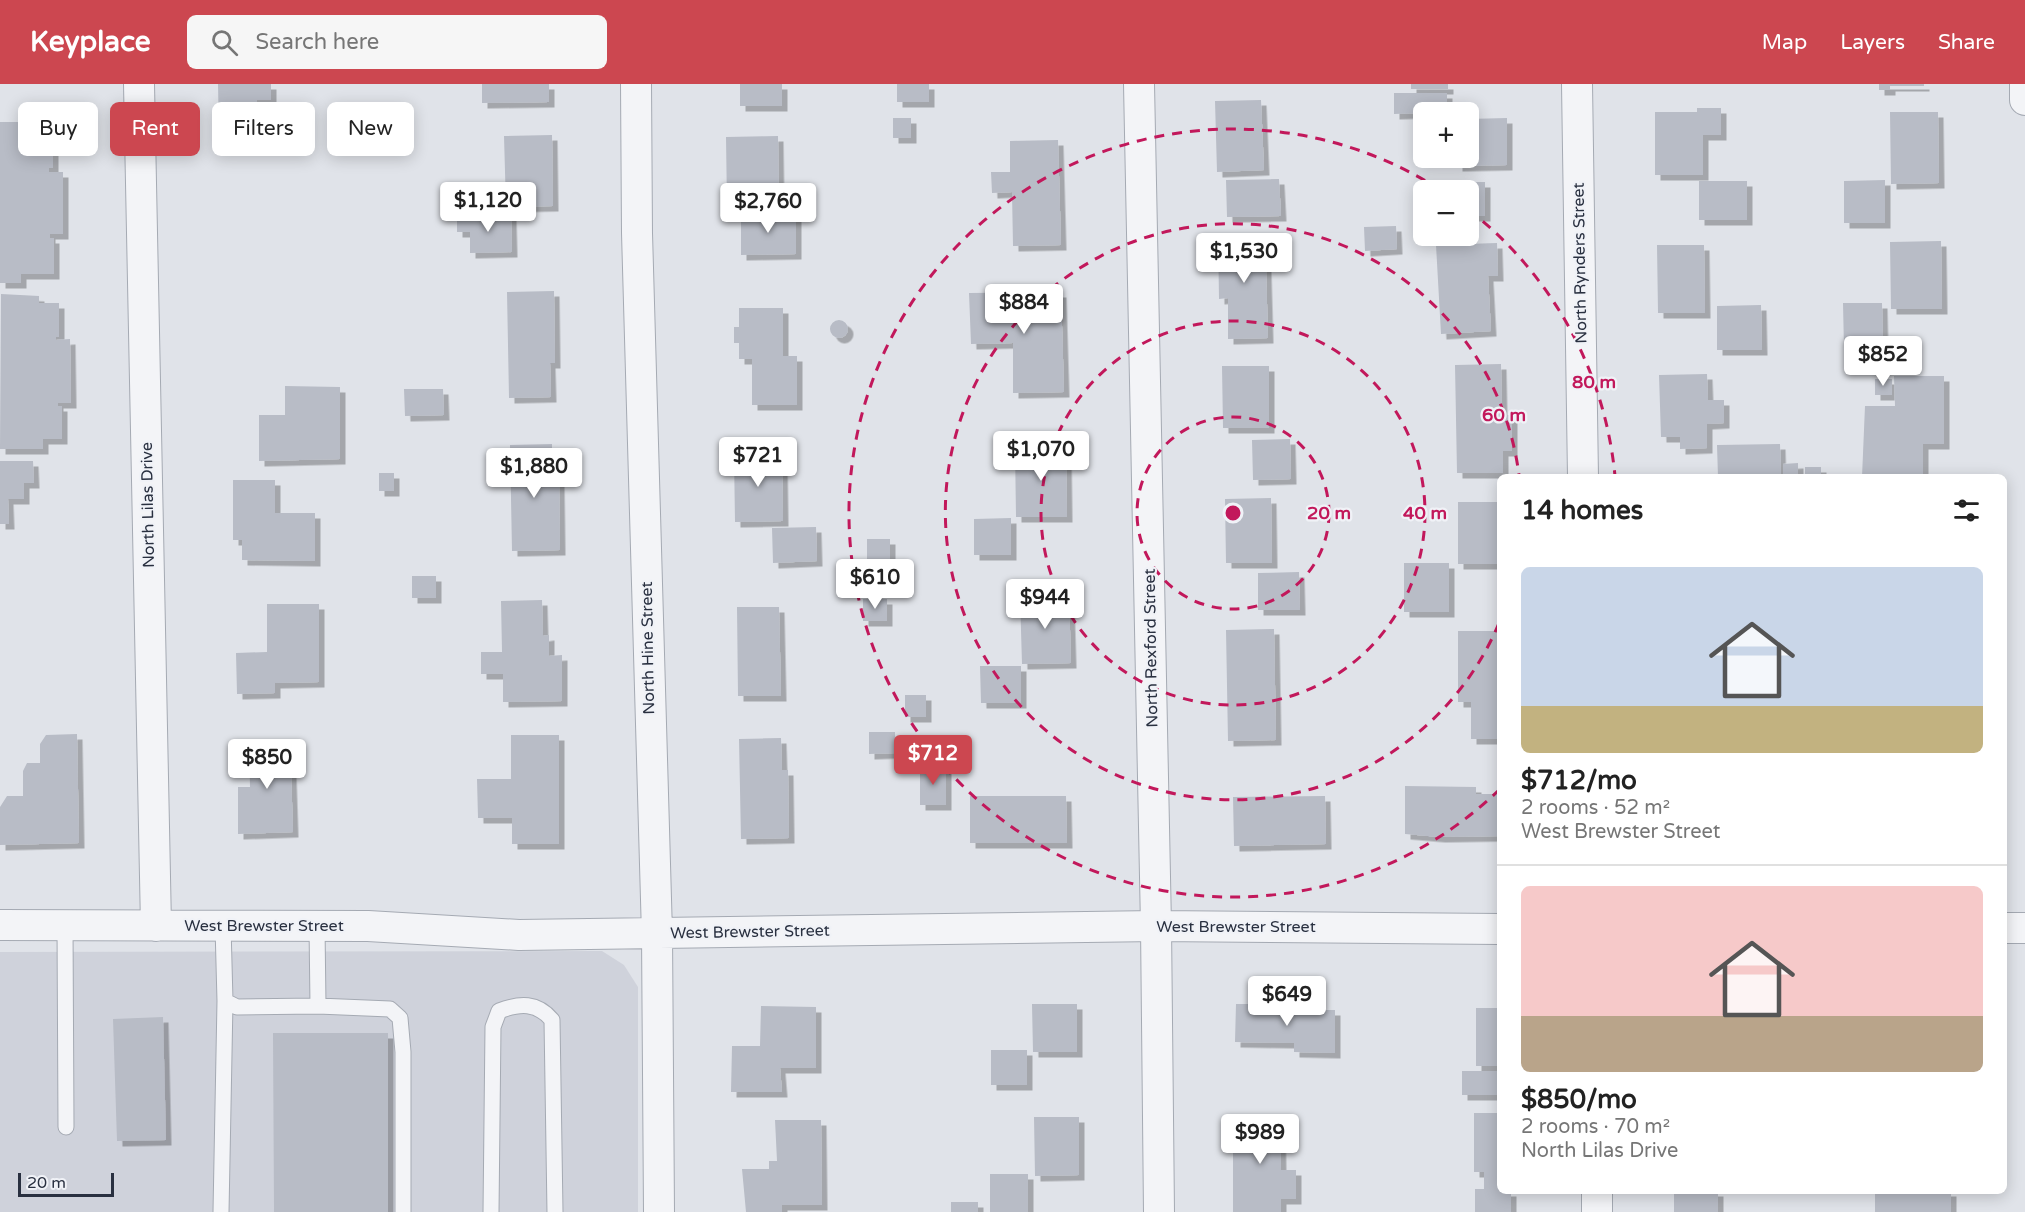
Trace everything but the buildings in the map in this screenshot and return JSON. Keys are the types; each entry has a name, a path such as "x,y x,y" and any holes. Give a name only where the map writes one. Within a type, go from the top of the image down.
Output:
{"street":[{"name":"North Lilas Drive","path":"139,84 156,926"},
{"name":"North Hine Street","path":"636,84 639,305 657,934 659,1212"},
{"name":"North Rexford Street","path":"1139,84 1156,926 1159,1212"},
{"name":"North Rynders Street","path":"1577,84 1583,474"},
{"path":"2025,84 2025,100"},
{"name":"West Brewster Street","path":"0,925 368,926 519,935 1156,926 1497,929"},
{"path":"2007,928 2025,927"},
{"path":"1597,1194 1597,1212"}],"lane":[{"path":"65,925 66,1128"},
{"path":"221,1212 225,1000 223,926"},
{"path":"317,926 318,1006"},
{"path":"225,1000 237,1007 390,1008 400,1018 403,1052 402,1212"},
{"path":"491,1212 493,1027 500,1011 515,1005 531,1005 544,1010 552,1020 555,1212"}],"shaded area":[{"path":"602,951 624,965 638,987 638,1212 0,1212 0,952"}]}
